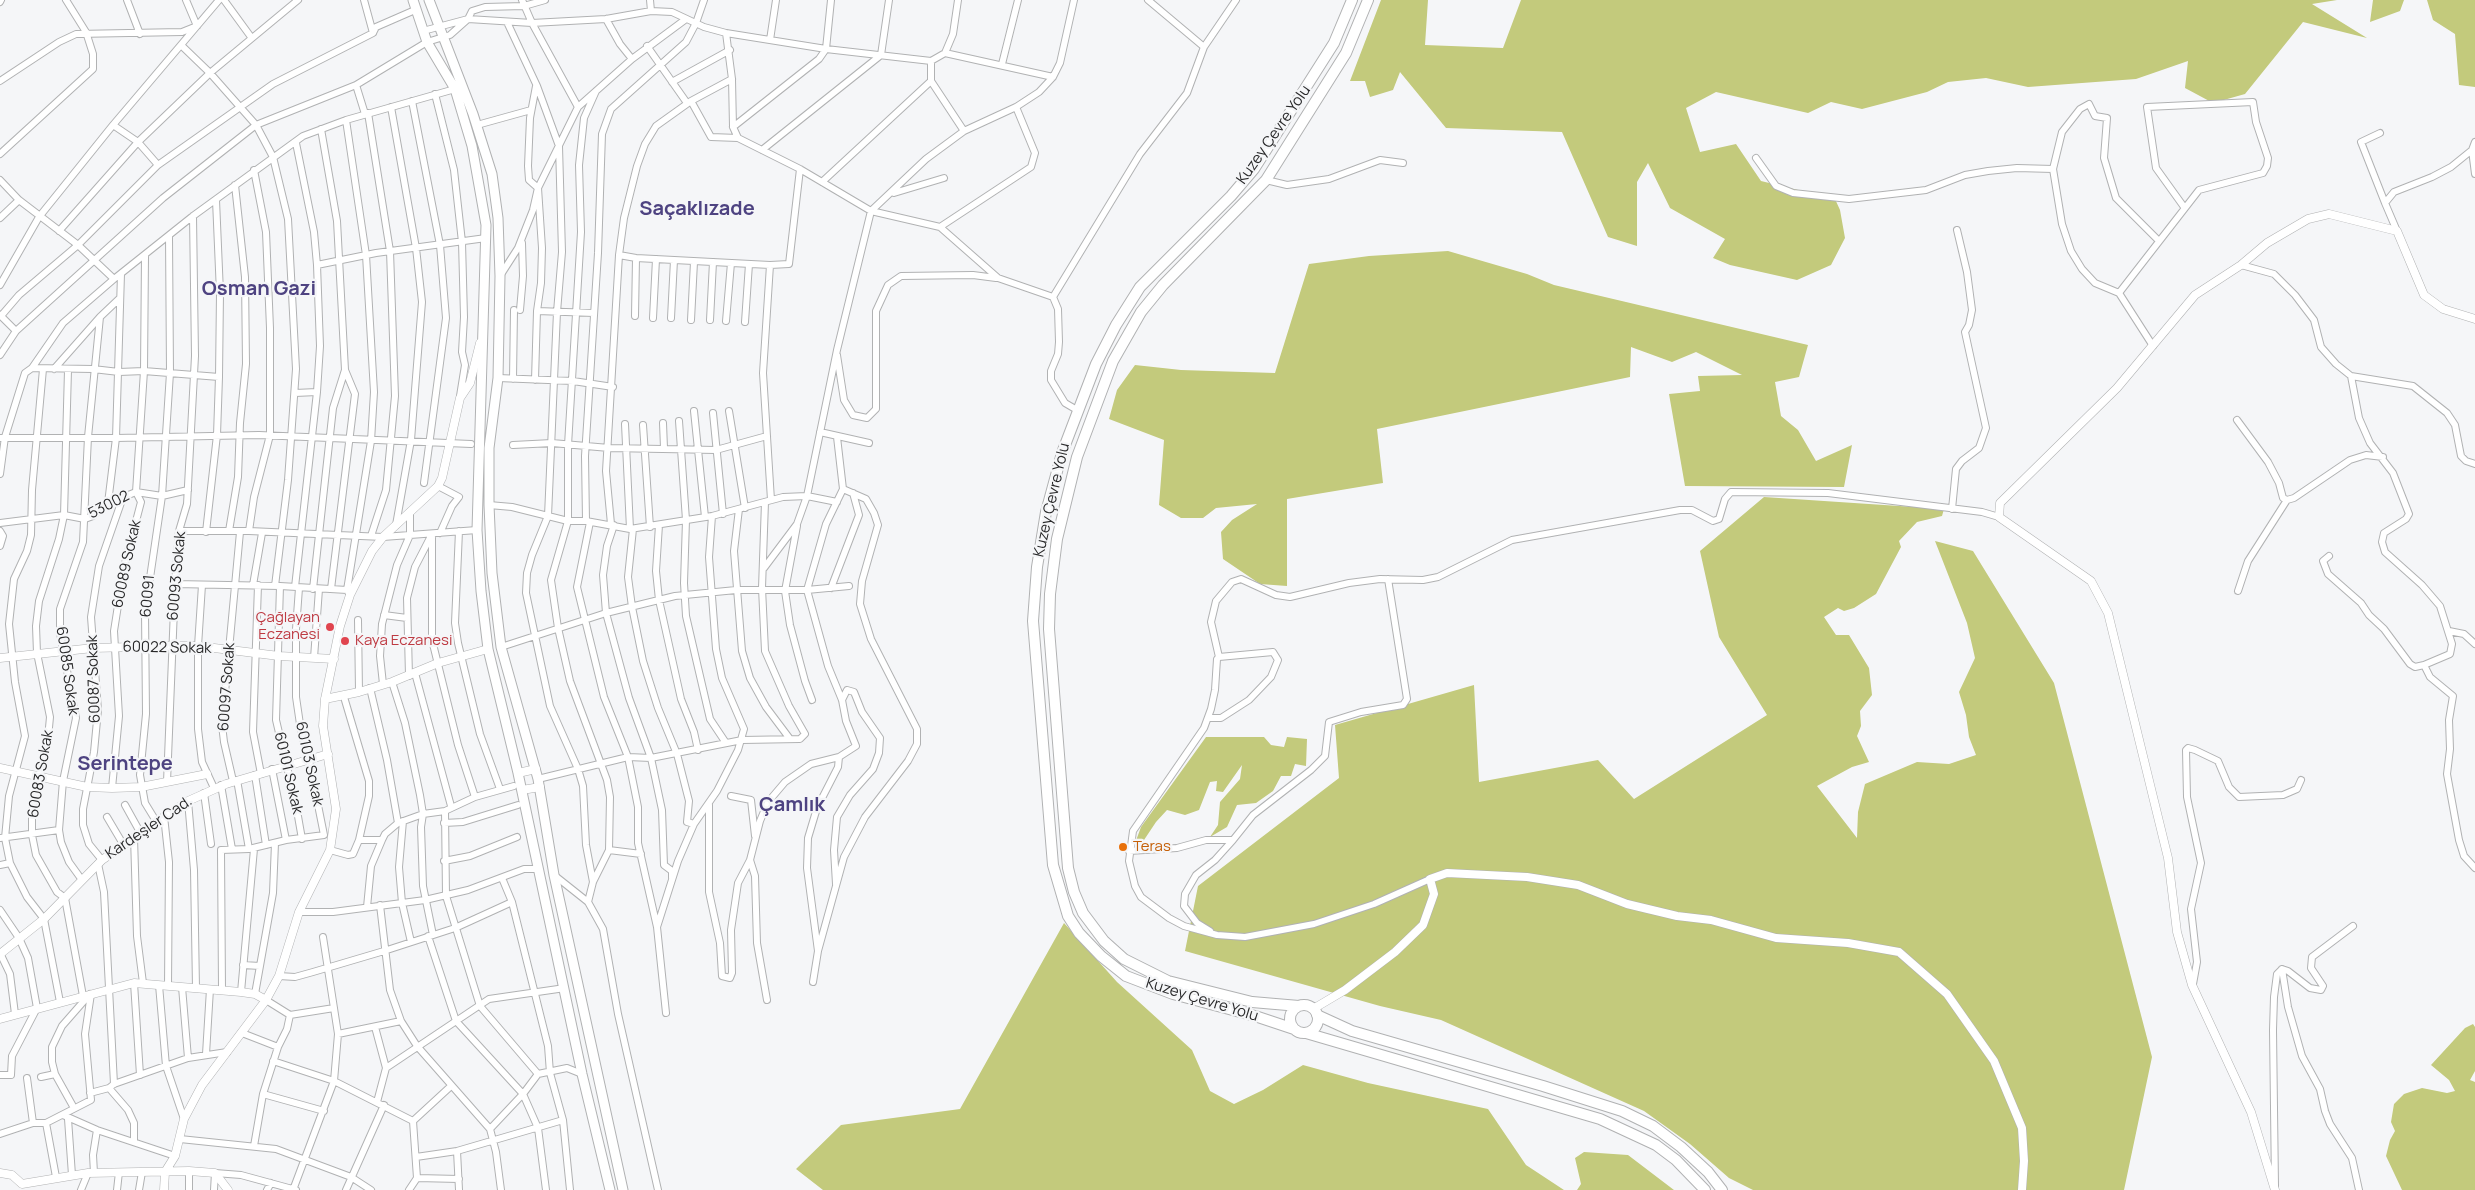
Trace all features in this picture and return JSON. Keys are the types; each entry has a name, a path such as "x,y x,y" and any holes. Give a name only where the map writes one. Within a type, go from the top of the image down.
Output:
{"main road":[{"path":"413,0 427,42 455,89 472,146 486,225 477,530 481,591 488,649 518,773 518,788 566,988 582,1074 610,1190"},
{"path":"430,0 492,174 498,218 500,276 498,378 489,448 489,505 492,573 501,647 536,769 554,875 623,1190"},
{"name":"Kuzey Çevre Yolu","path":"1294,1029 1172,994 1126,976 1100,956 1079,933 1068,916 1060,896 1053,865 1034,621 1040,541 1062,453 1096,364 1116,325 1140,287 1231,196 1254,169 1334,43 1352,0"},
{"name":"Kuzey Çevre Yolu","path":"1299,1006 1252,1002 1168,981 1124,958 1104,941 1083,913 1074,892 1068,868 1049,629 1054,564 1062,511 1077,457 1114,361 1141,312 1163,285 1266,180 1346,52 1368,0"},
{"path":"1705,1190 1676,1160 1656,1145 1600,1119 1294,1029 1290,1016 1299,1006 1307,1006 1352,1031 1552,1088 1622,1111 1653,1126 1681,1147 1708,1172 1722,1190"},
{"path":"1306,1032 1316,1026 1315,1012"}],"street":[{"path":"0,154 93,69 93,54 86,32 66,0"},
{"path":"127,0 140,34"},
{"path":"186,0 197,26"},
{"path":"0,285 39,217 113,125 182,46 219,0"},
{"path":"224,0 251,37"},
{"path":"59,231 138,142 210,73 251,37 298,0"},
{"path":"364,0 372,33"},
{"path":"0,355 16,331 96,261 163,198 256,125 356,84 427,42 450,35 468,19 472,10 545,0"},
{"path":"650,0 651,11"},
{"path":"666,1013 657,927 641,854 638,806 628,757 604,697 577,587 588,522 585,446 594,313 602,134 611,109 686,42 696,23 704,0"},
{"path":"770,40 776,0"},
{"path":"733,127 819,59 826,49 831,0"},
{"path":"762,150 881,55 889,0"},
{"path":"945,53 953,34 958,0"},
{"path":"1002,64 1018,0"},
{"path":"812,700 804,681 792,634 784,591 797,524 807,496 837,350 872,211 926,159 964,131 1016,107 1039,92 1053,77 1060,63 1074,0"},
{"path":"1148,0 1204,47"},
{"path":"1053,297 1140,154 1188,93 1204,47 1236,0"},
{"path":"523,3 578,107"},
{"path":"16,331 0,315 78,245 158,165 238,106 310,64 372,33 376,27 415,10"},
{"path":"423,31 468,19 532,23 606,19 651,11 672,12 696,23 726,33 826,49 930,61 945,53 1002,64 1053,77"},
{"path":"606,19 620,44 632,58"},
{"path":"500,276 522,237 533,210 538,188 578,107 632,58 686,19"},
{"path":"507,22 537,86 559,146 562,252 556,312 555,382 548,516 532,555 527,573 526,593 550,706 578,769 583,786 586,845 593,882"},
{"path":"0,81 59,42 76,34 86,32 140,34 182,32 197,26"},
{"path":"726,33 730,50 733,127 738,138"},
{"name":"60101 Sokak","path":"182,46 210,73 256,125 273,157 288,219 296,369 292,436 281,534 278,586 279,656 276,720 302,839"},
{"path":"647,46 672,82 689,102 711,137 738,138 800,169 872,211 940,227 998,278"},
{"path":"672,82 730,50"},
{"path":"930,61 931,81 964,131"},
{"path":"672,887 672,871 664,865 662,810 650,758 629,698 606,613 603,576 612,525 607,490 608,448 619,255 626,210 637,166 645,144 656,126 689,102 732,79"},
{"path":"822,182 931,81"},
{"path":"356,84 366,114 390,251 395,396 386,490 372,536"},
{"path":"535,380 537,311 541,282 542,248 538,188 529,180 531,110 537,86"},
{"path":"0,474 3,438 25,373 32,368 63,323 114,279 254,170 296,143 303,136 346,120 455,89"},
{"path":"588,902 593,882 609,850 610,797 602,762 578,706 558,628 551,580 568,521 568,445 581,232 579,164 584,118 596,91"},
{"path":"348,593 372,551 383,537 438,486 442,478 460,398 465,365 462,352 464,317 462,242 454,170 435,94"},
{"path":"412,101 440,245 446,318 424,482"},
{"path":"2119,293 2198,190 2263,173 2267,166 2268,158 2256,122 2253,102 2147,107 2156,168 2184,207"},
{"path":"2152,346 2119,293 2095,283 2082,269 2071,251 2062,224 2053,169 2062,132 2080,109 2089,104 2095,116 2107,118 2104,158 2116,198 2159,241"},
{"path":"391,107 416,248 422,302 410,440 396,525"},
{"path":"940,227 1031,167 1035,153 1016,107"},
{"path":"476,126 531,110"},
{"path":"164,1190 165,1172 175,1156 184,1119 202,1085 266,1000 279,976 299,912 330,850 328,834 336,809 323,726 326,699 348,593 354,536 371,441 374,392 366,255 346,120"},
{"path":"113,125 138,142 158,165"},
{"path":"321,129 337,221 345,370 355,394 351,440 331,589"},
{"path":"2380,133 2361,142 2424,295 2443,309 2472,318"},
{"path":"2475,142 2472,150 2475,174"},
{"name":"60103 Sokak","path":"296,143 314,232 320,346 317,392 300,534 297,588 296,697 300,731 328,834"},
{"path":"2385,203 2394,192 2432,178 2472,150"},
{"path":"1756,158 1776,186 1793,193 1849,198 1926,190 1965,175 2017,168 2053,169"},
{"path":"1266,180 1287,184 1329,179 1380,160 1403,164"},
{"path":"619,255 694,262 789,264 800,169"},
{"path":"249,531 254,497 270,435 270,328 266,232 254,170"},
{"path":"890,194 944,178"},
{"path":"0,180 19,200 78,245 114,279"},
{"path":"229,531 238,478 246,364 245,277 235,185"},
{"path":"0,218 19,200"},
{"path":"206,532 217,435 219,377 220,293 216,200"},
{"path":"1998,517 2000,503 2117,388 2195,295 2241,264 2267,243 2308,218 2329,214 2397,231"},
{"name":"60093 Sokak","path":"167,782 174,584 179,531 187,504 195,356 194,216"},
{"path":"1952,509 1956,469 1962,461 1979,448 1986,428 1981,397 1965,332 1970,325 1972,310 1967,272 1957,230"},
{"name":"60091","path":"141,787 146,714 145,646 150,575 162,496 167,436 170,373 170,236"},
{"path":"513,379 517,310 523,276 522,237"},
{"path":"317,264 390,251 486,238"},
{"name":"60089 Sokak","path":"112,788 119,716 114,631 124,567 141,502 136,492 144,371 145,256"},
{"path":"635,316 636,258"},
{"path":"653,318 656,259"},
{"path":"671,318 674,260"},
{"path":"691,320 694,262"},
{"path":"710,320 713,262"},
{"path":"726,321 731,263"},
{"path":"745,322 749,264"},
{"path":"2241,264 2274,274 2295,295 2314,320 2321,346 2336,364 2350,376 2413,386 2447,413 2455,424 2461,456 2475,464"},
{"path":"367,907 371,866 385,834 401,822 423,814 445,811 451,806 500,789 518,788 539,783 602,762 628,757 650,758 677,754 742,740 800,739 805,734 789,706 765,651 762,588 768,501 767,436 763,373 770,265"},
{"path":"108,503 116,438 121,274"},
{"path":"837,350 844,400 853,415 867,418 876,409 876,311 888,285 901,276 973,275 998,278 1053,297 1058,309 1059,342 1051,371 1052,380 1066,402 1077,410"},
{"path":"54,369 100,317 120,298"},
{"path":"537,311 594,313"},
{"name":"60085 Sokak","path":"82,880 69,862 61,842 59,830 63,781 76,718 60,633 60,609 83,542 93,369 100,317"},
{"path":"460,398 470,383 482,335"},
{"path":"32,368 93,369 119,372 144,371 219,377"},
{"path":"43,369 36,438 31,535 27,551 14,579 9,624 17,697 25,726 25,736 9,796 3,838 10,863 27,896 44,919 60,1002"},
{"name":"60083 Sokak","path":"68,370 64,515 59,539 39,601 36,626 37,653 50,717 48,738 32,809 32,835 36,855 57,892 65,898 87,995 85,1034 90,1093"},
{"path":"314,658 318,535 335,398 345,370"},
{"path":"2330,556 2324,561 2328,574 2361,603 2369,615 2384,629 2410,664 2415,667 2424,665 2450,654 2452,644 2440,606 2422,585 2385,552 2382,542 2384,533 2406,519 2409,514 2393,473 2383,457 2370,443 2359,418 2350,376"},
{"path":"498,378 555,382 590,382 613,386"},
{"path":"295,393 317,392"},
{"path":"657,927 672,887 678,861 694,824 709,805 742,740 744,729 722,678 718,659 708,557 708,517 694,411"},
{"path":"729,411 742,508 734,551 742,651 750,678 766,707 790,739"},
{"path":"713,413 723,514"},
{"path":"2238,420 2268,462 2279,483 2283,498 2287,500"},
{"path":"679,421 686,520 684,595 686,616 710,719 726,743"},
{"path":"663,423 664,448"},
{"path":"625,424 632,529 628,577 632,607 643,660 655,698 677,754 689,801 687,822 694,824"},
{"path":"643,425 650,527"},
{"path":"820,432 837,438 869,443"},
{"path":"3,438 270,435 471,444"},
{"path":"513,445 552,443 608,448 716,450 767,436"},
{"path":"709,805 709,892 720,943 722,976 730,978 732,973 731,930 738,883 750,860 768,802 785,782 811,764 839,757 856,746 846,721 842,700 828,666 807,590 826,524 843,489 837,438"},
{"path":"2238,591 2248,561 2287,500 2294,498 2350,460 2366,455 2383,457"},
{"path":"438,486 460,497 452,506 440,533"},
{"path":"813,982 818,951 844,857 864,817 908,761 917,744 916,729 871,639 860,604 862,581 878,525 874,512 866,499 843,489"},
{"name":"53002","path":"0,522 64,515 85,519 93,516 108,503 136,492 162,496 188,490"},
{"path":"2022,1190 2024,1161 2022,1128 1994,1061 1947,994 1899,952 1848,943 1776,938 1711,920 1677,916 1627,904 1578,885 1527,876 1447,872 1374,904 1314,924 1245,937 1217,935 1184,926 1169,918 1141,897 1131,869 1129,851 1133,831 1204,728 1208,718 1216,690 1217,659 1219,657 1211,622 1216,601 1232,582 1241,579 1276,596 1290,597 1349,583 1388,579 1424,580 1438,577 1512,540 1686,510 1692,510 1712,521 1719,519 1725,499 1731,492 1828,493 1982,512 1998,517 2091,581 2108,613 2168,858 2177,932 2192,986 2251,1112 2275,1190"},
{"path":"831,588 858,515 853,493"},
{"name":"60087 Sokak","path":"111,1086 104,892 100,862 82,825 94,752 98,710 92,617 99,566 123,496"},
{"path":"489,505 512,507 568,521 632,529 723,514 768,501 807,496 837,502"},
{"path":"383,684 380,656 384,615 397,565 410,535 410,512"},
{"path":"764,568 797,524"},
{"path":"659,525 656,571 659,600 681,699 694,732 698,750"},
{"path":"179,531 249,531 281,534 383,537 432,535 477,530"},
{"path":"0,531 3,536 0,546"},
{"path":"459,531 455,623 460,658 488,762 500,789"},
{"name":"60097 Sokak","path":"240,532 233,585 222,725 251,849 241,992"},
{"path":"262,533 255,585 257,654 253,732 266,845"},
{"path":"432,535 415,567 407,598 407,618 412,674 451,806"},
{"path":"432,535 432,640 458,745 476,797"},
{"path":"1217,935 1197,922 1184,906 1185,894 1196,875 1216,860 1253,815 1311,770 1325,756 1329,722 1361,712 1403,705 1407,699 1388,579"},
{"path":"174,584 278,586 331,589 348,593"},
{"path":"202,585 198,646 198,729 202,762 207,774 218,787 232,849"},
{"path":"501,647 606,613 684,595 762,588 784,591 849,586"},
{"path":"384,615 407,618"},
{"path":"358,620 359,692"},
{"path":"2449,631 2464,634 2475,644"},
{"name":"60022 Sokak","path":"0,658 93,648 198,646 257,654 334,659"},
{"path":"326,699 344,696 392,682 438,663 488,649"},
{"path":"1208,718 1221,718 1249,700 1271,677 1278,660 1273,652 1219,657"},
{"path":"2424,665 2430,677 2453,696 2449,720 2450,749 2447,774 2459,840 2464,856 2475,868"},
{"path":"392,682 405,723 423,814 421,827 424,900 431,936 456,1021 523,1094 538,1128 546,1190"},
{"path":"370,688 401,822 399,867 402,903 411,942"},
{"path":"836,890 834,850 837,817 850,795 873,769 879,753 880,738 862,712 854,692 848,690 842,700"},
{"path":"330,850 348,855 353,854 369,796 369,781 344,696"},
{"path":"2192,986 2197,962 2192,909 2201,863 2187,797 2186,750 2188,748 2195,750 2218,761 2229,787 2239,797 2283,795 2297,789 2301,780"},
{"name":"Kardeşler Cad.","path":"0,953 44,919 100,862 137,834 188,801 204,792 235,781 328,754"},
{"path":"818,951 807,868 808,838 817,808 838,767 839,757"},
{"path":"0,768 87,787 112,788 141,787 207,774"},
{"path":"272,769 286,840"},
{"path":"518,773 536,769"},
{"path":"141,787 145,803 156,821"},
{"path":"204,792 211,844"},
{"path":"732,796 752,800 755,839"},
{"path":"188,801 194,870 196,988"},
{"path":"125,805 137,834 138,936 142,983"},
{"path":"444,823 463,822 518,805"},
{"path":"445,811 444,861 446,896 480,1006 538,1074"},
{"path":"164,816 169,862 164,986 166,1066 184,1119"},
{"path":"107,818 123,844"},
{"path":"3,838 59,830"},
{"path":"222,990 222,850 251,849 286,840 328,834"},
{"path":"444,861 470,856 517,837"},
{"path":"358,840 382,840"},
{"path":"1129,851 1177,848 1206,840 1233,840"},
{"path":"255,994 273,893 275,843"},
{"path":"609,850 641,854"},
{"path":"750,860 755,876 757,943 767,1000"},
{"path":"0,866 10,863"},
{"path":"299,912 333,912 424,900 446,896 524,869 538,869"},
{"path":"554,875 588,902 603,930 618,1014 658,1190"},
{"path":"502,878 512,902 548,1046 550,1073 563,1120 570,1190"},
{"path":"1315,1012 1395,952 1423,924 1434,894 1430,879"},
{"path":"279,976 295,976 327,969 384,951 455,928 512,902"},
{"path":"380,905 390,990 401,1022 417,1046 490,1129 501,1190"},
{"path":"0,910 20,938 28,958 37,1008 12,1056 11,1075 0,1075"},
{"path":"2282,970 2310,988 2322,990 2322,986 2311,968 2312,957 2353,926"},
{"path":"0,1173 12,1175 21,1187 56,1178 91,1173 189,1171 241,1175 294,1190 334,1081 338,1034 323,937"},
{"path":"0,953 10,974 15,1014"},
{"path":"243,965 260,966"},
{"path":"2275,1190 2274,997 2278,974 2282,970"},
{"path":"2282,970 2288,1007 2302,1056 2320,1089 2324,1111 2330,1124 2352,1158 2359,1190"},
{"path":"134,983 140,1075"},
{"path":"0,1019 134,983 255,994 290,1015 334,1008"},
{"path":"182,987 188,1058"},
{"path":"386,1068 489,999 566,988"},
{"path":"206,1054 210,989"},
{"path":"74,1108 55,1074 52,1062 52,1047 62,1026 87,995"},
{"path":"254,1146 263,1094 273,1060 287,1029 290,1015"},
{"path":"338,1034 401,1022"},
{"path":"346,1190 380,1103 386,1068 375,1026"},
{"path":"242,1033 278,1047"},
{"path":"0,1134 33,1123 46,1123 66,1117 74,1108 91,1100 90,1093 188,1058 227,1052"},
{"path":"273,1060 334,1081 413,1121"},
{"path":"490,1129 523,1094 538,1074 567,1068 582,1074"},
{"path":"41,1077 55,1074"},
{"path":"27,1078 33,1123"},
{"path":"111,1086 128,1110 134,1123 134,1142"},
{"path":"413,1121 451,1086"},
{"path":"263,1094 324,1111"},
{"path":"66,1117 97,1130 175,1156"},
{"path":"66,1117 72,1175"},
{"path":"416,1157 457,1151 563,1120"},
{"path":"410,1190 417,1178 413,1121"},
{"path":"46,1123 56,1178"},
{"path":"81,1190 91,1173 97,1130"},
{"path":"180,1139 276,1149 351,1177 371,1190"},
{"path":"457,1151 459,1190"},
{"path":"189,1171 189,1190"},
{"path":"116,1190 119,1172"},
{"path":"139,1190 142,1172"},
{"path":"214,1190 215,1173"},
{"path":"215,1173 228,1190"},
{"path":"417,1178 459,1179"},
{"path":"268,1190 271,1183"}],"green space":[{"path":"1381,0 1428,0 1425,45 1503,48 1521,0 2337,0 2312,4 2367,38 2303,22 2245,94 2213,103 2185,88 2188,61 2136,79 2028,87 1986,78 1948,82 1927,92 1862,109 1831,102 1808,113 1716,92 1686,108 1700,152 1736,144 1761,181 1835,199 1840,210 1845,238 1831,265 1797,280 1730,265 1713,258 1725,239 1670,208 1648,163 1637,182 1637,246 1608,237 1562,132 1446,128 1400,72 1393,90 1370,97 1365,81 1350,81"},
{"path":"2373,0 2404,0 2400,11 2370,22"},
{"path":"2427,0 2475,0 2475,87 2459,85 2455,34 2433,20"},
{"path":"1448,251 1527,274 1554,285 1808,345 1799,377 1775,382 1781,416 1798,430 1816,461 1852,445 1844,487 1685,486 1669,394 1700,391 1698,376 1742,375 1696,352 1672,362 1631,347 1630,377 1377,429 1383,483 1287,499 1287,586 1260,584 1223,559 1221,532 1232,520 1257,504 1216,508 1203,518 1181,518 1159,505 1164,440 1109,419 1117,390 1135,365 1181,370 1275,373 1309,264 1369,256"},
{"path":"1764,497 1944,509 1942,516 1917,522 1899,541 1901,547 1876,594 1854,608 1844,611 1838,608 1824,617 1836,635 1849,635 1869,668 1872,695 1860,711 1861,726 1857,736 1869,762 1852,767 1817,786 1857,838 1858,812 1865,784 1917,762 1949,764 1976,755 1969,737 1966,715 1959,692 1975,658 1967,623 1935,541 1973,551 2054,683 2152,1057 2124,1190 1753,1190 1729,1178 1690,1144 1644,1111 1441,1020 1380,1006 1185,951 1198,886 1339,778 1335,725 1474,685 1479,782 1598,760 1634,799 1767,715 1719,637 1700,551"},
{"path":"1206,737 1264,737 1271,745 1284,747 1287,737 1307,739 1306,766 1295,764 1291,776 1281,776 1273,791 1256,803 1237,805 1227,827 1210,837 1218,825 1220,802 1240,779 1242,765 1223,792 1216,791 1217,781 1210,782 1199,810 1185,815 1167,810 1156,822 1138,849 1134,846 1141,827"},
{"path":"1064,923 1117,982 1192,1050 1210,1091 1234,1104 1263,1090 1303,1065 1368,1083 1488,1109 1526,1165 1564,1190 823,1190 796,1169 841,1125 960,1109"},
{"path":"2473,1024 2475,1027 2475,1071 2470,1080 2475,1082 2475,1190 2402,1190 2386,1156 2390,1140 2395,1131 2391,1122 2394,1104 2404,1094 2422,1088 2447,1093 2455,1091 2449,1080 2431,1065 2465,1028"},
{"path":"1584,1152 1628,1155 1674,1190 1577,1190 1581,1184 1575,1158"}],"place":[{"name":"Çağlayan Eczanesi","path":"330,627"},
{"name":"Kaya Eczanesi","path":"345,641"},
{"name":"Teras","path":"1123,847"}],"district":[{"name":"Saçaklızade","path":"697,209"},
{"name":"Osman Gazi","path":"259,289"},
{"name":"Serintepe","path":"125,764"},
{"name":"Çamlık","path":"792,805"}]}
